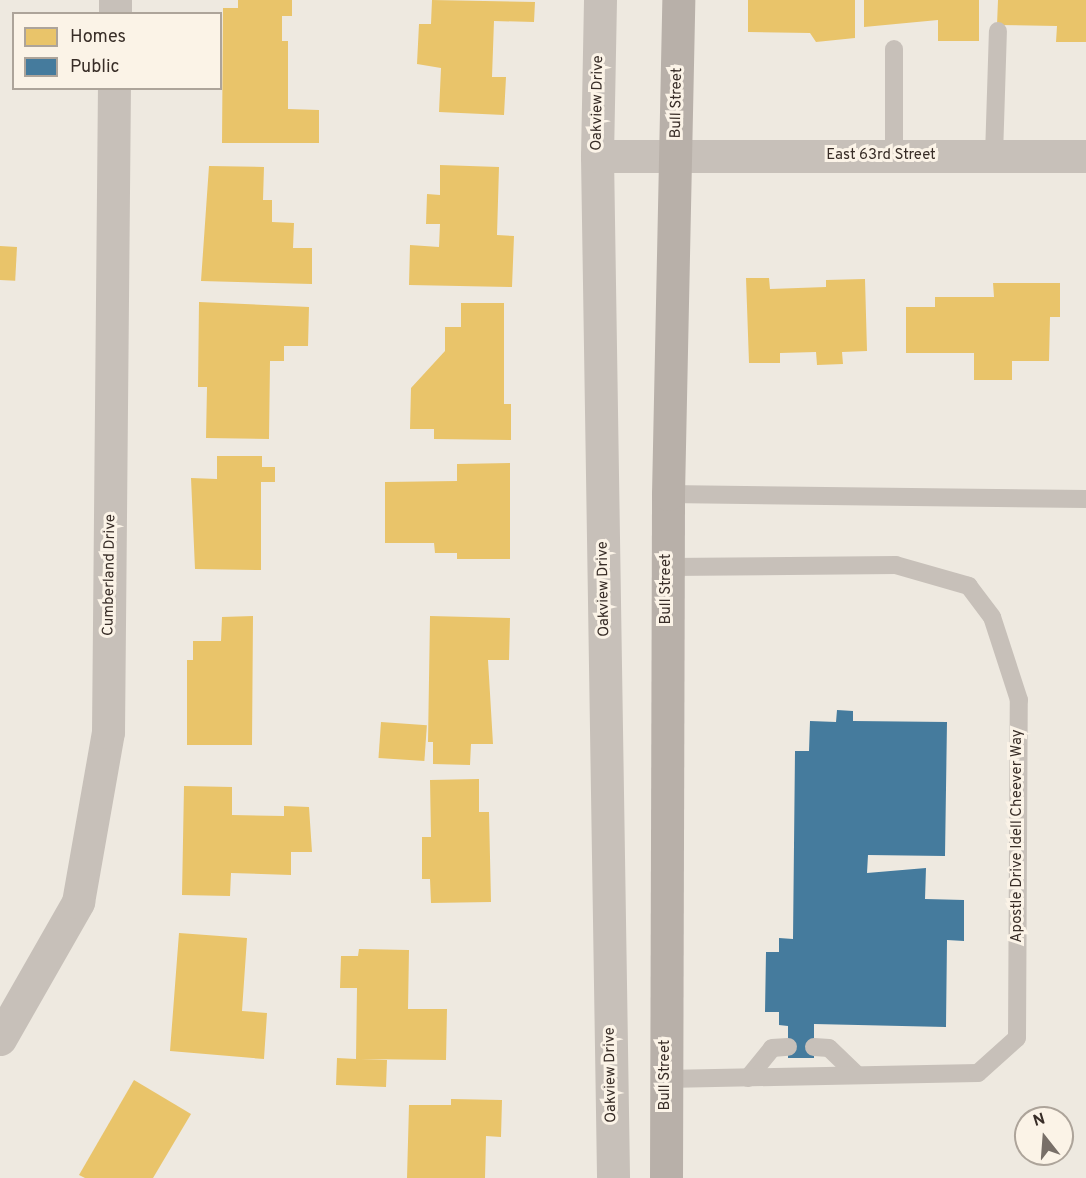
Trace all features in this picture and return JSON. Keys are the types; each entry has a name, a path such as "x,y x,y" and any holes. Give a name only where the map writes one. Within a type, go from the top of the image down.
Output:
{"street":[{"name":"Oakview Drive","path":"600,0 597,156 612,1178"},
{"name":"Bull Street","path":"666,1178 668,494 678,0"},
{"name":"Cumberland Drive","path":"0,1039 78,902 108,732 114,90"},
{"name":"East 63rd Street","path":"597,156 1086,156"}],"lane":[{"path":"994,156 998,31"},
{"path":"894,49 894,156"},
{"path":"668,494 1086,499"},
{"name":"Apostle Drive Idell Cheever Way","path":"666,1079 978,1072 1017,1038 1018,700 992,616 969,586 896,565 668,567"},
{"path":"748,1078 772,1048 788,1047"},
{"path":"814,1047 829,1048 857,1075"}],"building: Homes":[{"path":"238,0 292,0 292,16 282,16 282,41 288,41 288,109 319,110 319,143 222,143 223,8 238,8"},
{"path":"432,0 535,2 534,22 494,21 492,77 506,77 504,115 439,112 441,68 417,64 419,24 431,24"},
{"path":"748,0 855,0 855,38 816,42 810,33 748,32"},
{"path":"864,0 979,0 979,41 938,41 938,20 864,27"},
{"path":"998,0 1086,0 1086,42 1056,42 1057,26 997,25"},
{"path":"440,165 499,167 497,235 514,236 512,287 409,285 410,245 439,247 440,224 426,224 427,194 440,195"},
{"path":"209,166 264,167 263,200 272,200 272,222 294,223 293,248 312,248 312,284 201,281"},
{"path":"0,246 17,247 15,281 0,280"},
{"path":"746,278 769,278 770,289 826,287 826,280 865,279 867,351 842,352 843,364 817,365 816,352 780,353 780,363 749,363"},
{"path":"993,283 1060,283 1060,317 1050,317 1049,361 1012,361 1012,380 974,380 974,353 906,353 906,307 935,307 935,297 994,297"},
{"path":"199,302 309,307 308,346 284,346 284,361 270,361 269,439 206,438 207,387 198,387"},
{"path":"461,303 504,303 504,404 511,404 511,440 434,439 434,429 410,429 411,388 445,351 445,327 461,327"},
{"path":"217,456 262,456 262,467 275,467 275,482 261,482 261,570 195,569 191,478 217,479"},
{"path":"510,463 510,559 457,559 457,553 435,553 434,543 385,543 385,482 457,481 457,464"},
{"path":"253,616 252,745 187,745 187,660 193,660 193,641 221,641 222,617"},
{"path":"430,616 510,618 509,660 488,660 493,744 471,744 470,765 433,764 433,742 428,742"},
{"path":"381,722 427,725 424,761 378,758"},
{"path":"479,779 479,812 489,812 491,902 431,903 430,879 422,879 422,837 431,837 430,780"},
{"path":"184,786 232,787 232,815 284,816 284,806 309,807 312,852 291,852 291,875 231,873 230,896 182,895"},
{"path":"179,933 247,938 242,1011 267,1013 264,1059 170,1051"},
{"path":"359,949 409,950 408,1009 447,1009 446,1060 361,1059 387,1060 386,1087 336,1085 337,1058 356,1059 357,988 340,988 341,956 358,956"},
{"path":"134,1080 191,1114 153,1178 85,1178 79,1175"},
{"path":"451,1099 502,1100 501,1137 486,1136 485,1178 407,1178 409,1105 451,1105"}],"building: Public":[{"path":"837,710 853,711 853,721 947,722 945,856 868,855 867,873 926,868 925,899 964,900 964,941 947,940 946,1027 814,1024 814,1058 788,1058 788,1026 779,1025 779,1012 765,1012 766,952 779,952 779,938 793,939 795,751 809,751 810,721 836,722"}]}
